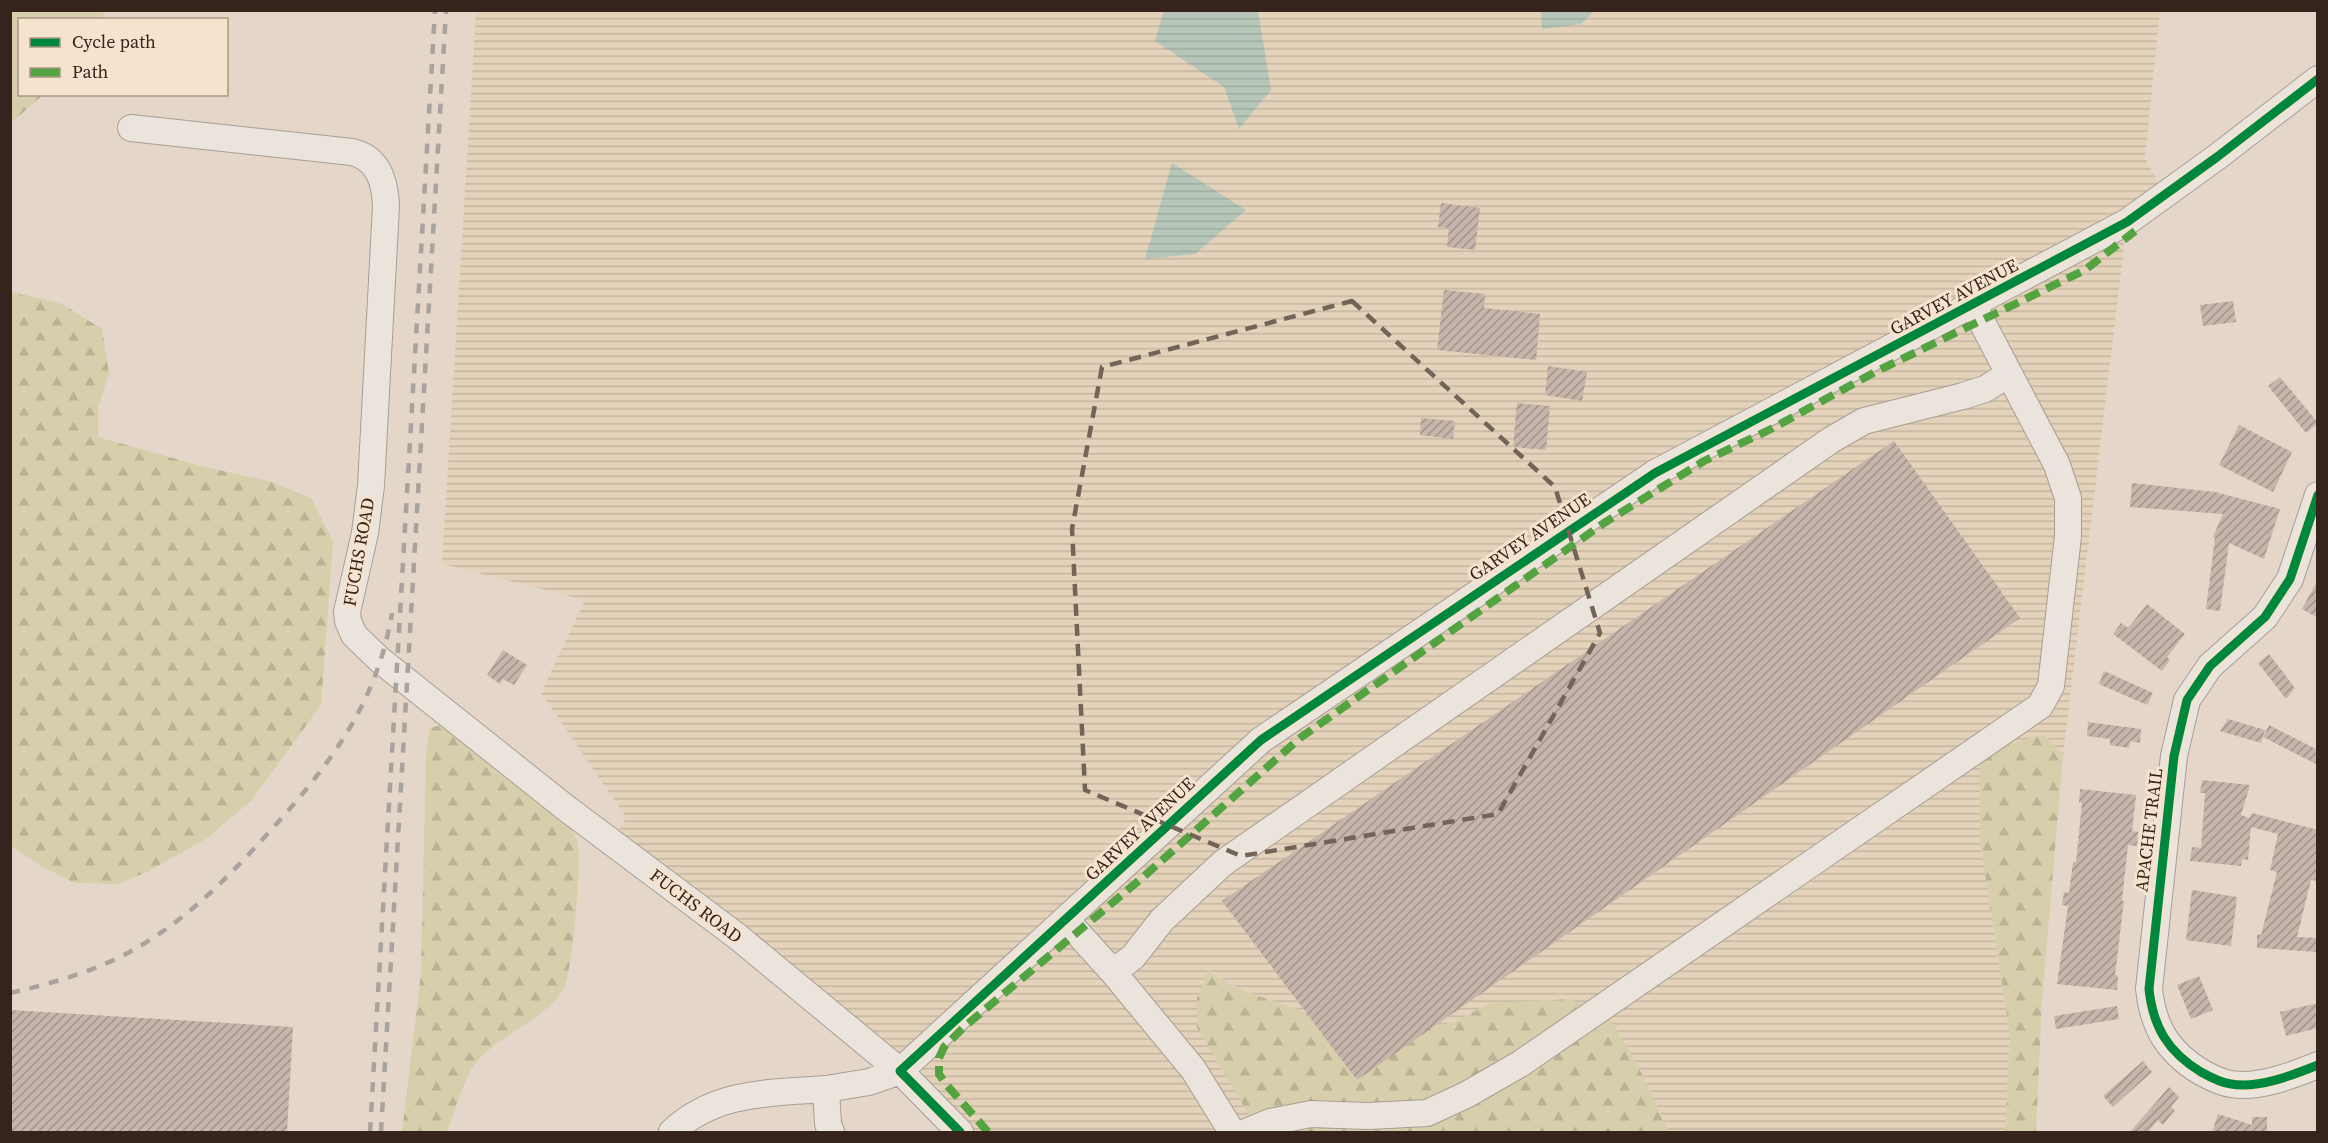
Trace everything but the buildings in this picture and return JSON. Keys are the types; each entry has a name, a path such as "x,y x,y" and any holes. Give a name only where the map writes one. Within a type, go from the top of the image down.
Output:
{"street":[{"name":"GARVEY AVENUE","path":"900,1071 1261,740 1655,473 2127,222 2217,157 2318,79"},
{"name":"FUCHS ROAD","path":"131,128 351,152 364,155 375,166 385,191 386,217 370,486 365,533 347,612 354,635 395,673 566,808 738,937 900,1071"},
{"path":"1246,1132 1270,1122 1311,1114 1368,1116 1426,1113 1466,1095 1520,1064 2040,706 2051,686 2068,536 2067,498 2057,465 1973,305"},
{"path":"1113,972 1133,957 1162,920 1223,863 1830,440 1864,421 1974,392 2009,374"},
{"name":"APACHE TRAIL","path":"2318,495 2290,579 2265,617 2210,666 2187,700 2174,756 2149,989 2151,1006 2157,1022 2172,1050 2188,1064 2211,1077 2232,1084 2259,1083 2318,1065"},
{"path":"1066,920 1113,972 1193,1069 1232,1132"},
{"path":"672,1132 713,1105 747,1095 826,1089 869,1082 900,1071 960,1132"},
{"path":"826,1089 828,1124 831,1132"}],"highlighted area":[{"path":"1352,301 1555,487 1600,633 1498,814 1241,856 1085,790 1072,529 1102,367"}],"shaded area":[{"path":"1164,10 1258,11 1271,90 1239,129 1224,87 1155,41"},
{"path":"1541,10 1594,11 1581,24 1542,29"},
{"path":"476,11 2160,11 2145,158 2165,195 2127,222 2063,756 2043,734 1980,841 2010,1037 2005,1132 1669,1132 1638,1066 1491,1003 1454,1022 1403,1035 1339,1025 1242,990 1209,971 1259,1132 960,1132 612,843 626,817 541,693 585,600 442,564"},
{"path":"1172,163 1246,210 1195,254 1145,259"}],"green space":[{"path":"11,10 106,11 102,18 18,18 18,96 42,96 11,123"},
{"path":"11,292 62,304 102,329 109,373 98,408 98,437 205,467 269,481 311,498 333,541 321,705 252,800 206,839 147,872 118,884 75,883 41,866 11,846"},
{"path":"441,725 570,825 576,839 579,859 575,922 570,966 562,992 543,1012 487,1051 477,1061 464,1084 447,1132 402,1132 421,974 426,753 430,728"},
{"path":"2044,734 2063,756 2042,1001 2036,1132 2005,1132 2010,1037 1980,841 1980,752"},
{"path":"1208,971 1242,990 1339,1025 1403,1035 1454,1022 1491,1003 1571,999 1610,1019 1638,1066 1669,1132 1259,1132 1197,1028 1197,997"}],"railway":[{"path":"370,1132 435,10"},
{"path":"381,1132 446,10"},
{"path":"10,993 67,978 122,956 161,933 197,905 230,874 306,790 344,737 374,679 392,613"}],"marked path":[{"path":"988,1132 939,1074 939,1058 944,1047 964,1027 1142,878 1300,738 1604,523 1704,461 1771,429 1875,372 2085,270 2135,231"}],"cycle path":[{"path":"960,1132 900,1071 1261,740 1655,473 2127,222 2217,157 2318,79"},
{"path":"2318,495 2290,579 2265,617 2210,666 2187,700 2174,756 2149,989 2154,1015 2171,1047 2189,1064 2216,1080 2231,1084 2252,1085 2275,1080 2318,1065"}]}
